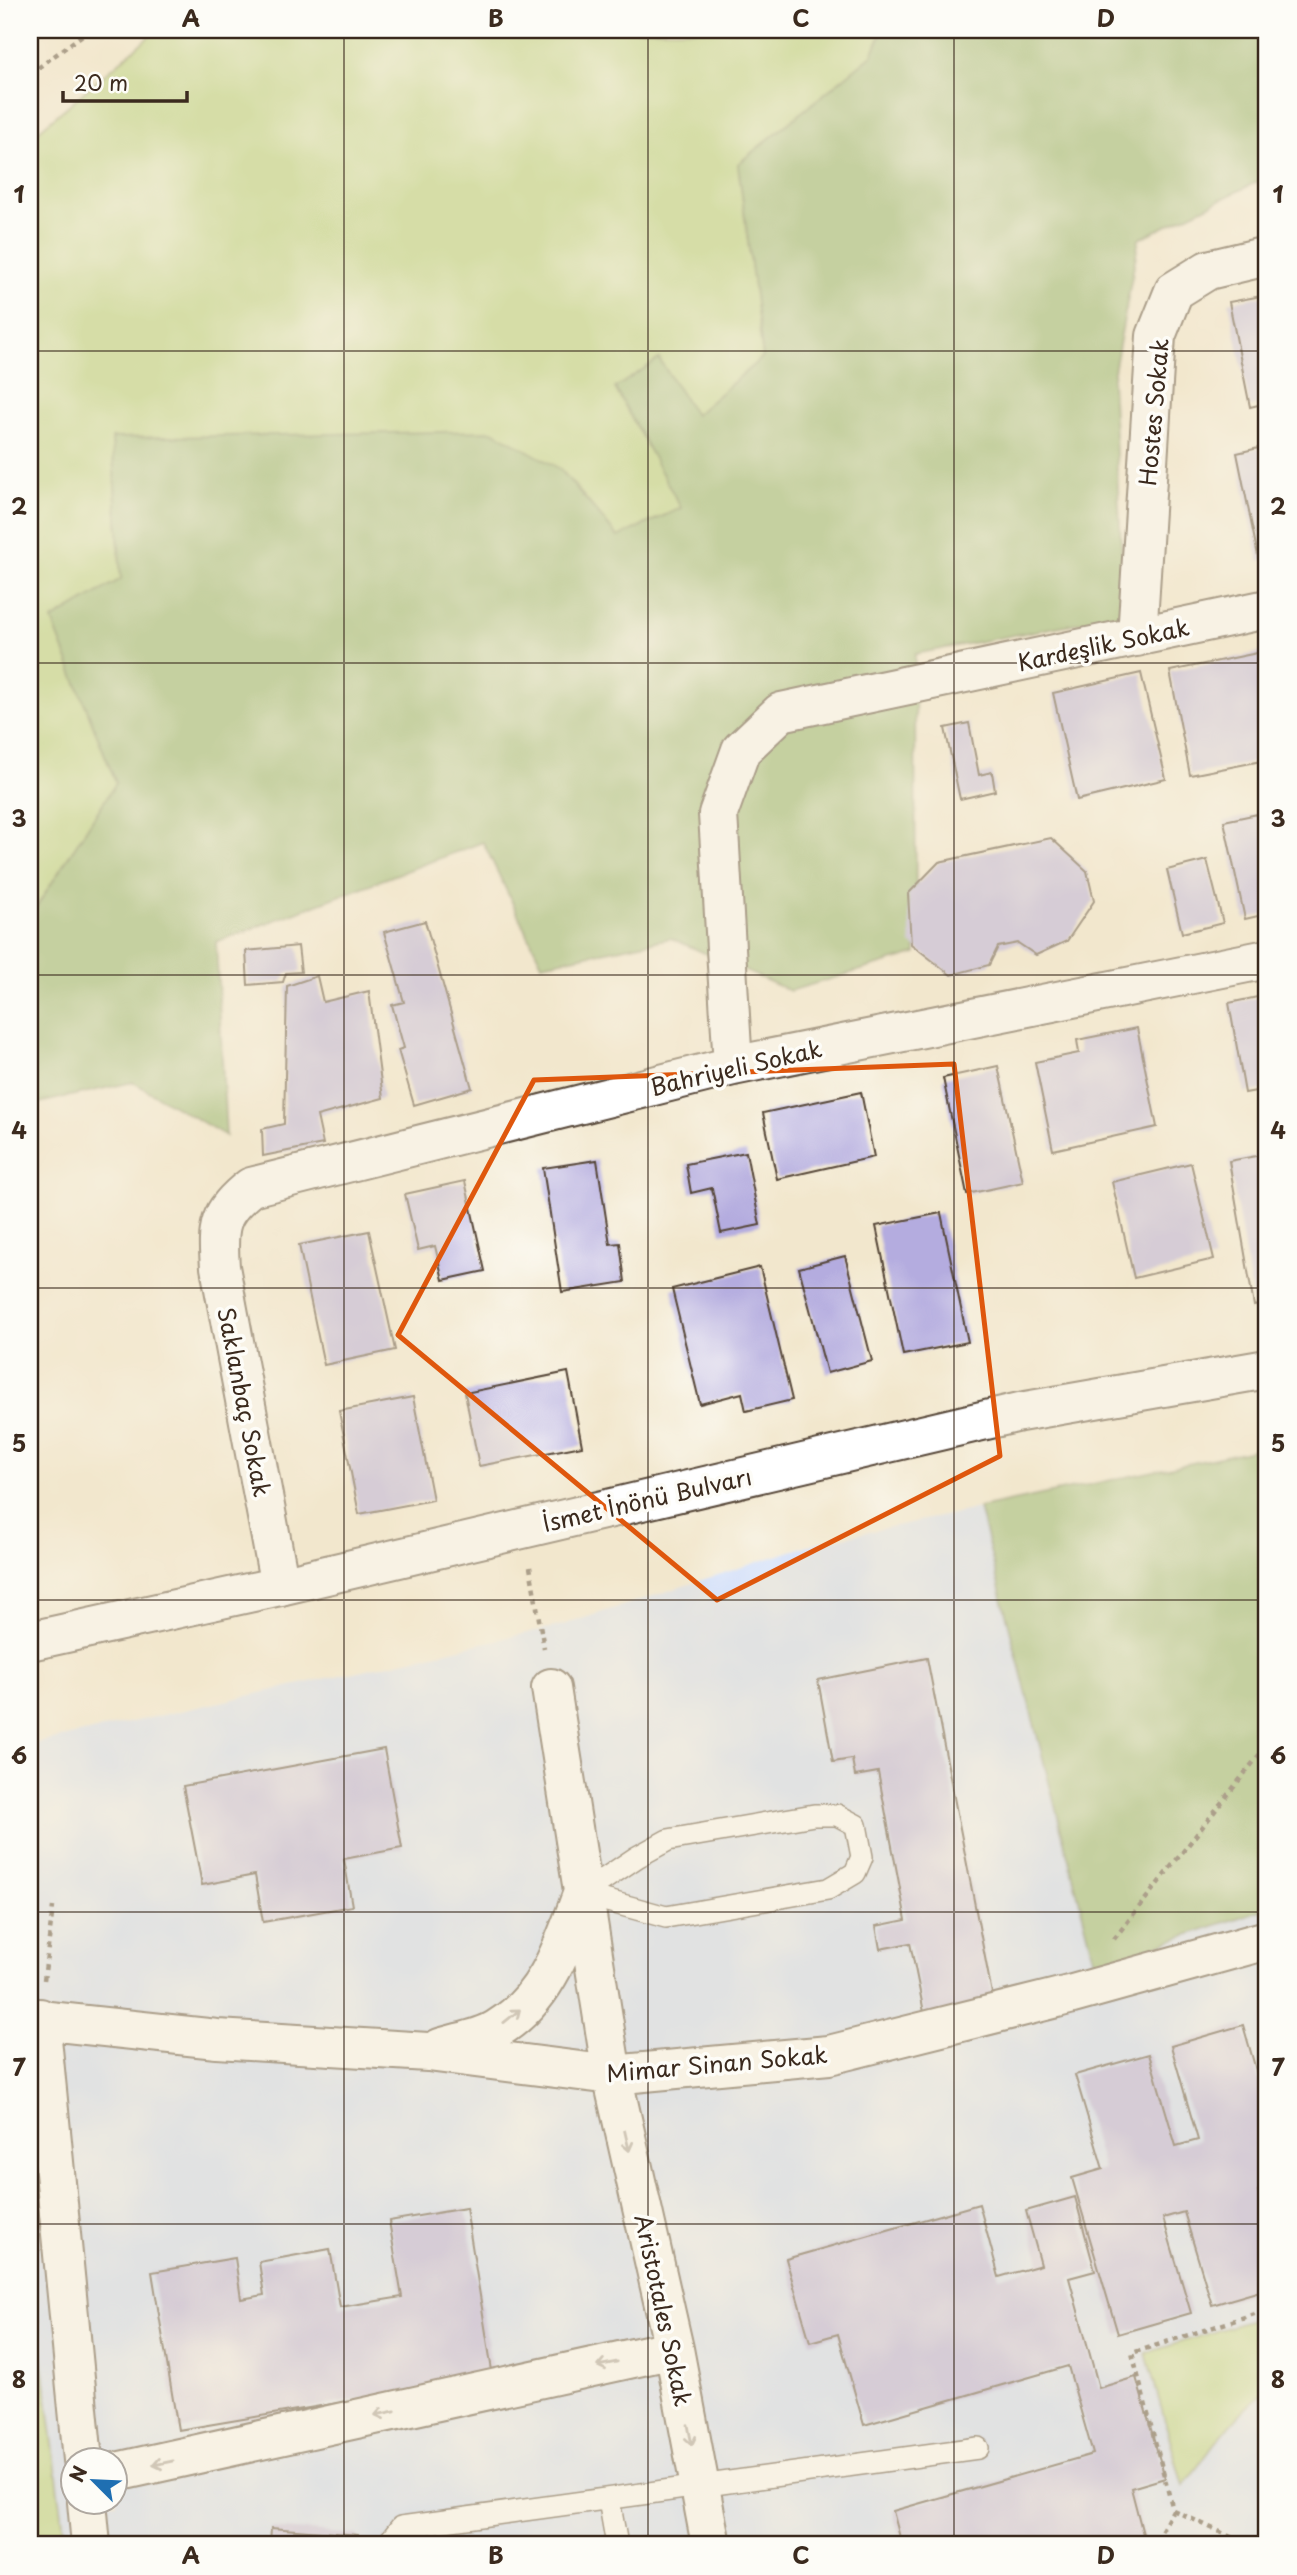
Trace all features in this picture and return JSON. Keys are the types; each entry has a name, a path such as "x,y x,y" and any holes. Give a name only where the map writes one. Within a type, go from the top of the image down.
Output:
{"street":[{"name":"Hostes Sokak","path":"1137,637 1156,336 1174,291 1208,270 1267,256"},
{"name":"Kardeşlik Sokak","path":"733,1066 718,814 741,750 782,712 1267,609"},
{"name":"Bahriyeli Sokak","path":"222,1217 234,1200 251,1187 733,1066 1267,959"},
{"name":"Saklanbaç Sokak","path":"222,1217 218,1240 220,1267 279,1586"},
{"name":"İsmet İnönü Bulvarı","path":"30,1642 1020,1412 1267,1369"},
{"name":"Aristotales Sokak","path":"551,1688 612,2075 674,2349 711,2545"},
{"path":"428,2052 496,2030 529,2003 554,1968 583,1895"},
{"name":"Mimar Sinan Sokak","path":"35,2019 217,2039 428,2052 612,2075 829,2055 1069,1995 1267,1940"},
{"path":"35,2019 82,2446"},
{"path":"130,2469 674,2349"},
{"path":"88,2516 91,2545"}],"lane":[{"path":"814,1815 837,1815 856,1825 862,1857 855,1873 828,1889 666,1917 583,1895 637,1857 668,1840 814,1815"},
{"path":"391,2545 390,2541 401,2527 978,2448"},
{"path":"609,2500 617,2545"}],"path":[{"path":"30,74 89,30"},
{"path":"522,1528 551,1688"},
{"path":"1112,1941 1267,1745"},
{"path":"35,2019 53,1908"},
{"path":"1137,2545 1157,2539 1173,2510 1132,2353 1267,2310"},
{"path":"1173,2510 1246,2545"}],"highlighted area":[{"path":"954,1064 1000,1456 717,1600 398,1335 534,1080"}],"shaded area":[{"path":"1267,1447 1267,2545 30,2545 30,1745 563,1625 820,1542"}],"green space":[{"path":"157,30 883,30 872,55 738,164 763,357 695,415 681,508 618,537 560,469 112,438 121,579 52,620 116,783 30,917 30,138"},
{"path":"883,30 1267,30 1267,177 1139,239 1112,382 1125,614 915,654 916,954 790,991 671,938 542,964 483,842 216,942 226,1136 133,1082 30,1105 30,917 116,783 52,620 121,579 112,438 493,431 560,469 618,537 681,508 615,388 659,359 695,415 763,357 738,164 872,55"},
{"path":"1267,1447 1267,1908 1096,1966 979,1508"},
{"path":"34,2294 65,2545 30,2545 30,2295"},
{"path":"1267,2315 1267,2390 1232,2423 1183,2486 1146,2353"}],"building":[{"path":"1267,295 1267,403 1250,407 1229,302"},
{"path":"1267,446 1267,559 1259,561 1237,453"},
{"path":"1267,651 1267,760 1190,775 1170,671"},
{"path":"1141,673 1166,779 1077,800 1053,693"},
{"path":"969,723 979,775 992,772 995,791 960,799 945,728"},
{"path":"1267,812 1267,914 1245,919 1224,821"},
{"path":"1051,838 1087,871 1094,901 1067,941 1036,955 1018,943 998,947 989,965 951,975 911,944 908,894 939,862"},
{"path":"1207,860 1223,923 1182,933 1167,870"},
{"path":"425,921 472,1088 414,1105 398,1050 404,1048 392,1005 404,1002 384,932"},
{"path":"298,946 301,972 286,973 283,982 248,985 246,951"},
{"path":"317,976 323,1002 369,991 383,1098 317,1116 323,1144 263,1156 262,1129 284,1124 287,986"},
{"path":"1267,995 1267,1089 1245,1093 1229,1003"},
{"path":"1137,1028 1157,1127 1053,1150 1035,1062 1079,1053 1077,1040"},
{"path":"998,1066 1023,1182 967,1194 943,1078"},
{"path":"861,1092 874,1157 777,1179 763,1113"},
{"path":"746,1152 760,1225 721,1233 712,1188 691,1193 686,1164"},
{"path":"1267,1154 1267,1303 1254,1306 1229,1161"},
{"path":"597,1160 610,1244 620,1243 625,1282 562,1292 543,1168"},
{"path":"1191,1163 1214,1259 1134,1278 1112,1182"},
{"path":"465,1181 485,1271 443,1280 435,1246 418,1250 405,1194"},
{"path":"941,1213 968,1342 903,1355 876,1226"},
{"path":"369,1231 395,1350 324,1365 299,1245"},
{"path":"845,1256 872,1361 827,1373 799,1268"},
{"path":"760,1267 792,1400 746,1411 742,1393 700,1404 672,1289"},
{"path":"568,1372 582,1446 479,1466 465,1393"},
{"path":"413,1397 433,1500 359,1514 339,1411"},
{"path":"927,1658 995,2009 926,2022 910,1943 880,1949 876,1926 906,1920 878,1772 855,1776 852,1759 833,1762 818,1680"},
{"path":"384,1749 402,1848 344,1859 352,1906 263,1922 255,1875 202,1885 183,1786"},
{"path":"1243,2025 1267,2108 1267,2188 1258,2191 1267,2223 1267,2289 1212,2305 1184,2212 1163,2218 1191,2313 1118,2334 1072,2178 1103,2169 1075,2075 1149,2054 1176,2146 1198,2140 1171,2046"},
{"path":"1075,2197 1095,2271 1069,2278 1099,2388 1136,2377 1165,2478 1131,2488 1144,2538 1118,2545 902,2545 893,2511 1093,2454 1068,2366 864,2425 838,2334 810,2342 786,2259 979,2204 999,2277 1041,2265 1026,2211"},
{"path":"466,2208 493,2377 178,2430 152,2272 235,2258 241,2299 264,2295 259,2262 330,2249 340,2307 402,2297 389,2221"},
{"path":"271,2528 358,2535 357,2545 270,2545"}]}
